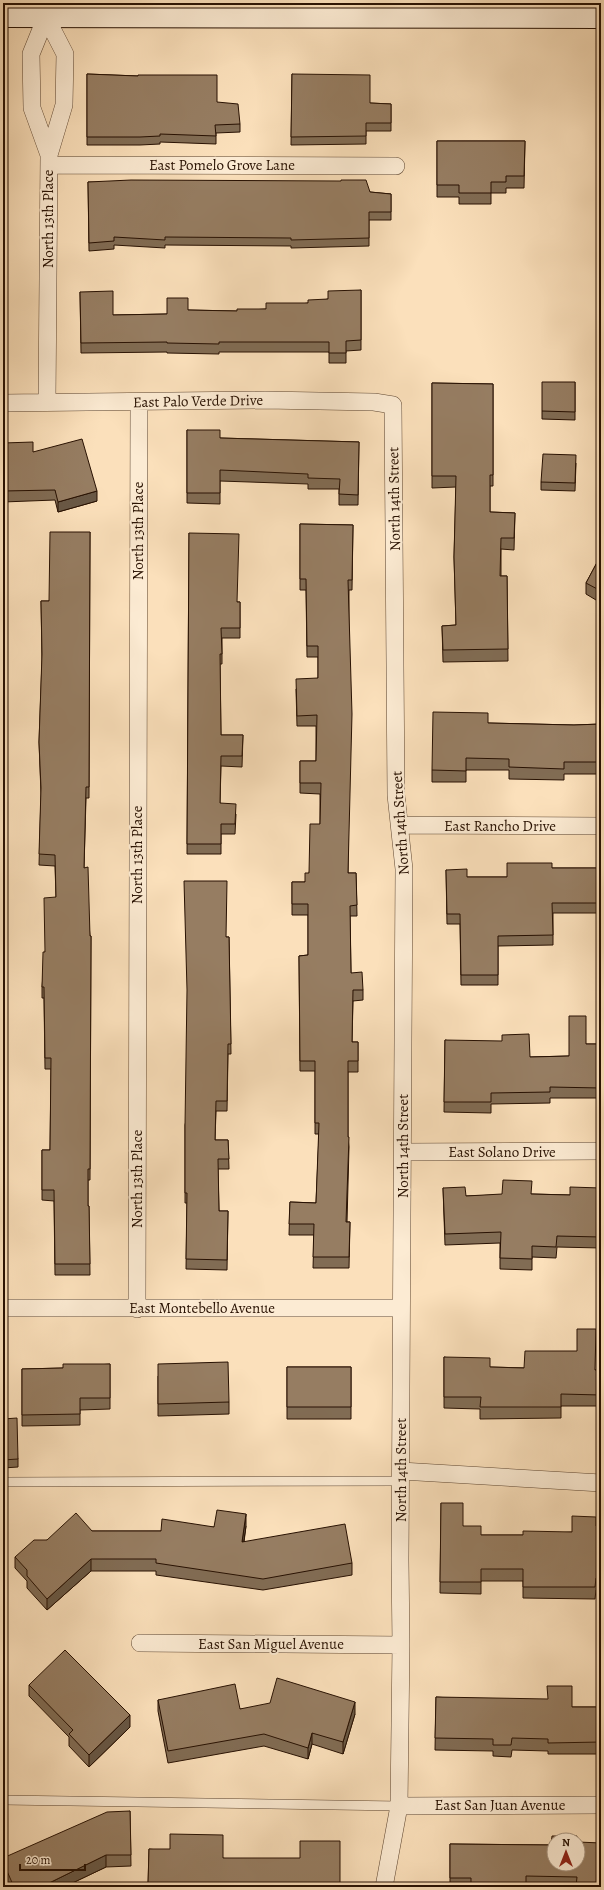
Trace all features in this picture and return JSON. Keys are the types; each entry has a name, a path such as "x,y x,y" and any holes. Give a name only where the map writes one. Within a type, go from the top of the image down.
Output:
{"main road":[{"path":"3,16 601,17"}],"street":[{"name":"North 13th Place","path":"46,17 31,54 32,108 49,160"},
{"name":"North 13th Place","path":"46,17 65,54 64,105 49,160 47,402"},
{"name":"East Pomelo Grove Lane","path":"49,160 396,166"},
{"name":"East Palo Verde Drive","path":"3,403 265,400 374,402 393,405"},
{"name":"North 13th Place","path":"137,1309 139,402"},
{"name":"North 14th Street","path":"384,1887 399,1806 401,1644 401,1308 404,869 396,795 393,405"},
{"name":"East Rancho Drive","path":"400,825 601,826"},
{"name":"East Solano Drive","path":"403,1152 601,1151"},
{"name":"East Montebello Avenue","path":"3,1308 401,1308"},
{"path":"401,1476 601,1483"},
{"name":"East San Miguel Avenue","path":"140,1643 401,1644"},
{"name":"East San Juan Avenue","path":"399,1806 601,1805"}],"lane":[{"path":"3,1482 401,1476"},
{"path":"3,1800 399,1806"}],"building":[{"path":"87,74 138,76 217,75 217,102 238,104 240,124 215,125 216,136 160,134 160,136 140,137 87,137"},
{"path":"292,74 370,75 370,103 391,104 391,123 366,123 366,136 291,137"},
{"path":"437,141 525,141 524,176 506,176 506,182 491,182 491,193 459,193 459,185 437,185"},
{"path":"131,180 366,180 370,192 391,194 391,212 369,212 369,238 291,240 291,238 165,237 165,240 114,237 114,241 89,243 88,182"},
{"path":"361,290 361,340 346,341 346,353 329,353 329,342 219,342 219,344 167,342 81,343 80,292 113,291 113,315 167,314 167,298 188,298 188,310 237,311 237,309 266,309 266,303 308,303 308,300 328,299 328,291"},
{"path":"4,304 4,338 3,338"},
{"path":"542,382 575,382 575,412 542,411"},
{"path":"432,383 493,384 493,475 490,475 490,512 515,513 514,538 501,538 500,576 507,576 508,649 443,650 442,626 456,625 454,557 456,476 432,476"},
{"path":"187,430 220,430 220,438 359,442 358,495 339,494 340,479 308,478 308,474 220,470 220,493 187,493"},
{"path":"82,439 97,491 58,502 55,490 3,491 3,443 33,442 33,452"},
{"path":"543,454 576,455 575,483 541,482"},
{"path":"300,524 353,525 352,580 348,580 352,714 348,873 356,873 357,905 350,906 351,973 362,972 363,990 353,990 352,1042 358,1042 358,1061 348,1061 349,1137 346,1222 350,1222 349,1257 313,1257 314,1224 289,1224 290,1202 316,1203 319,1123 315,1123 315,1061 300,1061 299,956 308,955 308,904 292,904 292,882 305,882 305,873 309,873 310,824 320,824 321,783 300,783 300,761 316,761 317,715 297,716 296,679 318,678 318,646 307,646 306,579 300,579"},
{"path":"50,532 90,532 89,787 86,787 84,868 88,867 91,936 90,1169 88,1169 90,1264 55,1264 54,1190 42,1190 42,1150 50,1150 51,1058 45,1058 44,987 42,987 43,952 45,952 44,898 56,897 55,855 39,854 41,788 39,742 42,654 41,601 49,601"},
{"path":"189,533 239,534 237,602 240,602 240,628 221,628 221,735 243,735 242,756 221,756 220,803 236,804 235,824 221,824 221,844 187,844"},
{"path":"601,555 601,591 586,583"},
{"path":"433,712 488,713 488,723 574,725 601,724 601,762 564,762 564,769 509,767 509,759 466,758 466,771 432,770"},
{"path":"507,863 552,863 552,868 601,868 601,903 552,903 553,935 498,936 498,975 461,975 460,914 447,914 446,870 467,869 467,877 507,877"},
{"path":"184,881 227,881 226,937 229,937 231,1044 228,1044 227,1101 216,1101 215,1140 228,1140 229,1159 218,1159 219,1211 228,1211 227,1260 186,1259 187,1193 185,1193 185,1125 187,990"},
{"path":"569,1016 586,1016 586,1044 601,1044 601,1088 550,1087 550,1092 491,1093 491,1102 444,1102 445,1040 502,1041 502,1035 529,1034 530,1057 569,1056"},
{"path":"503,1180 532,1181 531,1194 570,1195 570,1187 601,1188 601,1237 557,1236 556,1247 532,1246 532,1259 500,1258 501,1232 445,1234 443,1188 465,1187 466,1196 502,1194"},
{"path":"577,1329 596,1329 595,1370 601,1370 601,1395 561,1394 561,1407 480,1407 481,1397 444,1397 444,1357 490,1358 490,1367 524,1368 525,1351 577,1351"},
{"path":"228,1362 229,1402 158,1404 158,1364"},
{"path":"63,1364 110,1364 110,1398 80,1398 80,1414 22,1415 22,1369 63,1368"},
{"path":"287,1367 351,1367 351,1407 287,1407"},
{"path":"17,1418 18,1459 3,1460 3,1419"},
{"path":"441,1503 463,1503 463,1526 481,1526 481,1535 523,1535 523,1531 572,1532 572,1516 596,1517 596,1526 601,1526 601,1579 596,1578 595,1587 523,1587 523,1569 481,1569 481,1582 440,1582"},
{"path":"217,1510 246,1514 242,1542 345,1524 352,1563 263,1579 156,1563 156,1559 91,1559 47,1599 27,1576 27,1570 15,1557 34,1540 47,1540 76,1513 92,1531 161,1531 162,1519 214,1527"},
{"path":"65,1650 130,1715 89,1755 69,1734 73,1730 29,1685"},
{"path":"277,1678 355,1702 343,1742 312,1733 308,1748 264,1734 168,1751 158,1700 235,1684 240,1709 270,1703"},
{"path":"547,1686 572,1686 572,1707 601,1707 601,1742 548,1743 548,1739 512,1738 511,1745 493,1745 493,1739 435,1738 436,1697 548,1699"},
{"path":"130,1811 131,1855 106,1855 41,1887 14,1887 3,1862 3,1858 107,1812"},
{"path":"170,1834 223,1835 223,1858 300,1858 300,1841 340,1841 340,1887 259,1887 148,1884 149,1849 170,1849"},
{"path":"586,1842 601,1843 601,1887 576,1887 577,1877 526,1876 526,1887 471,1887 471,1878 450,1878 450,1844 546,1845 546,1872 586,1872"}]}
